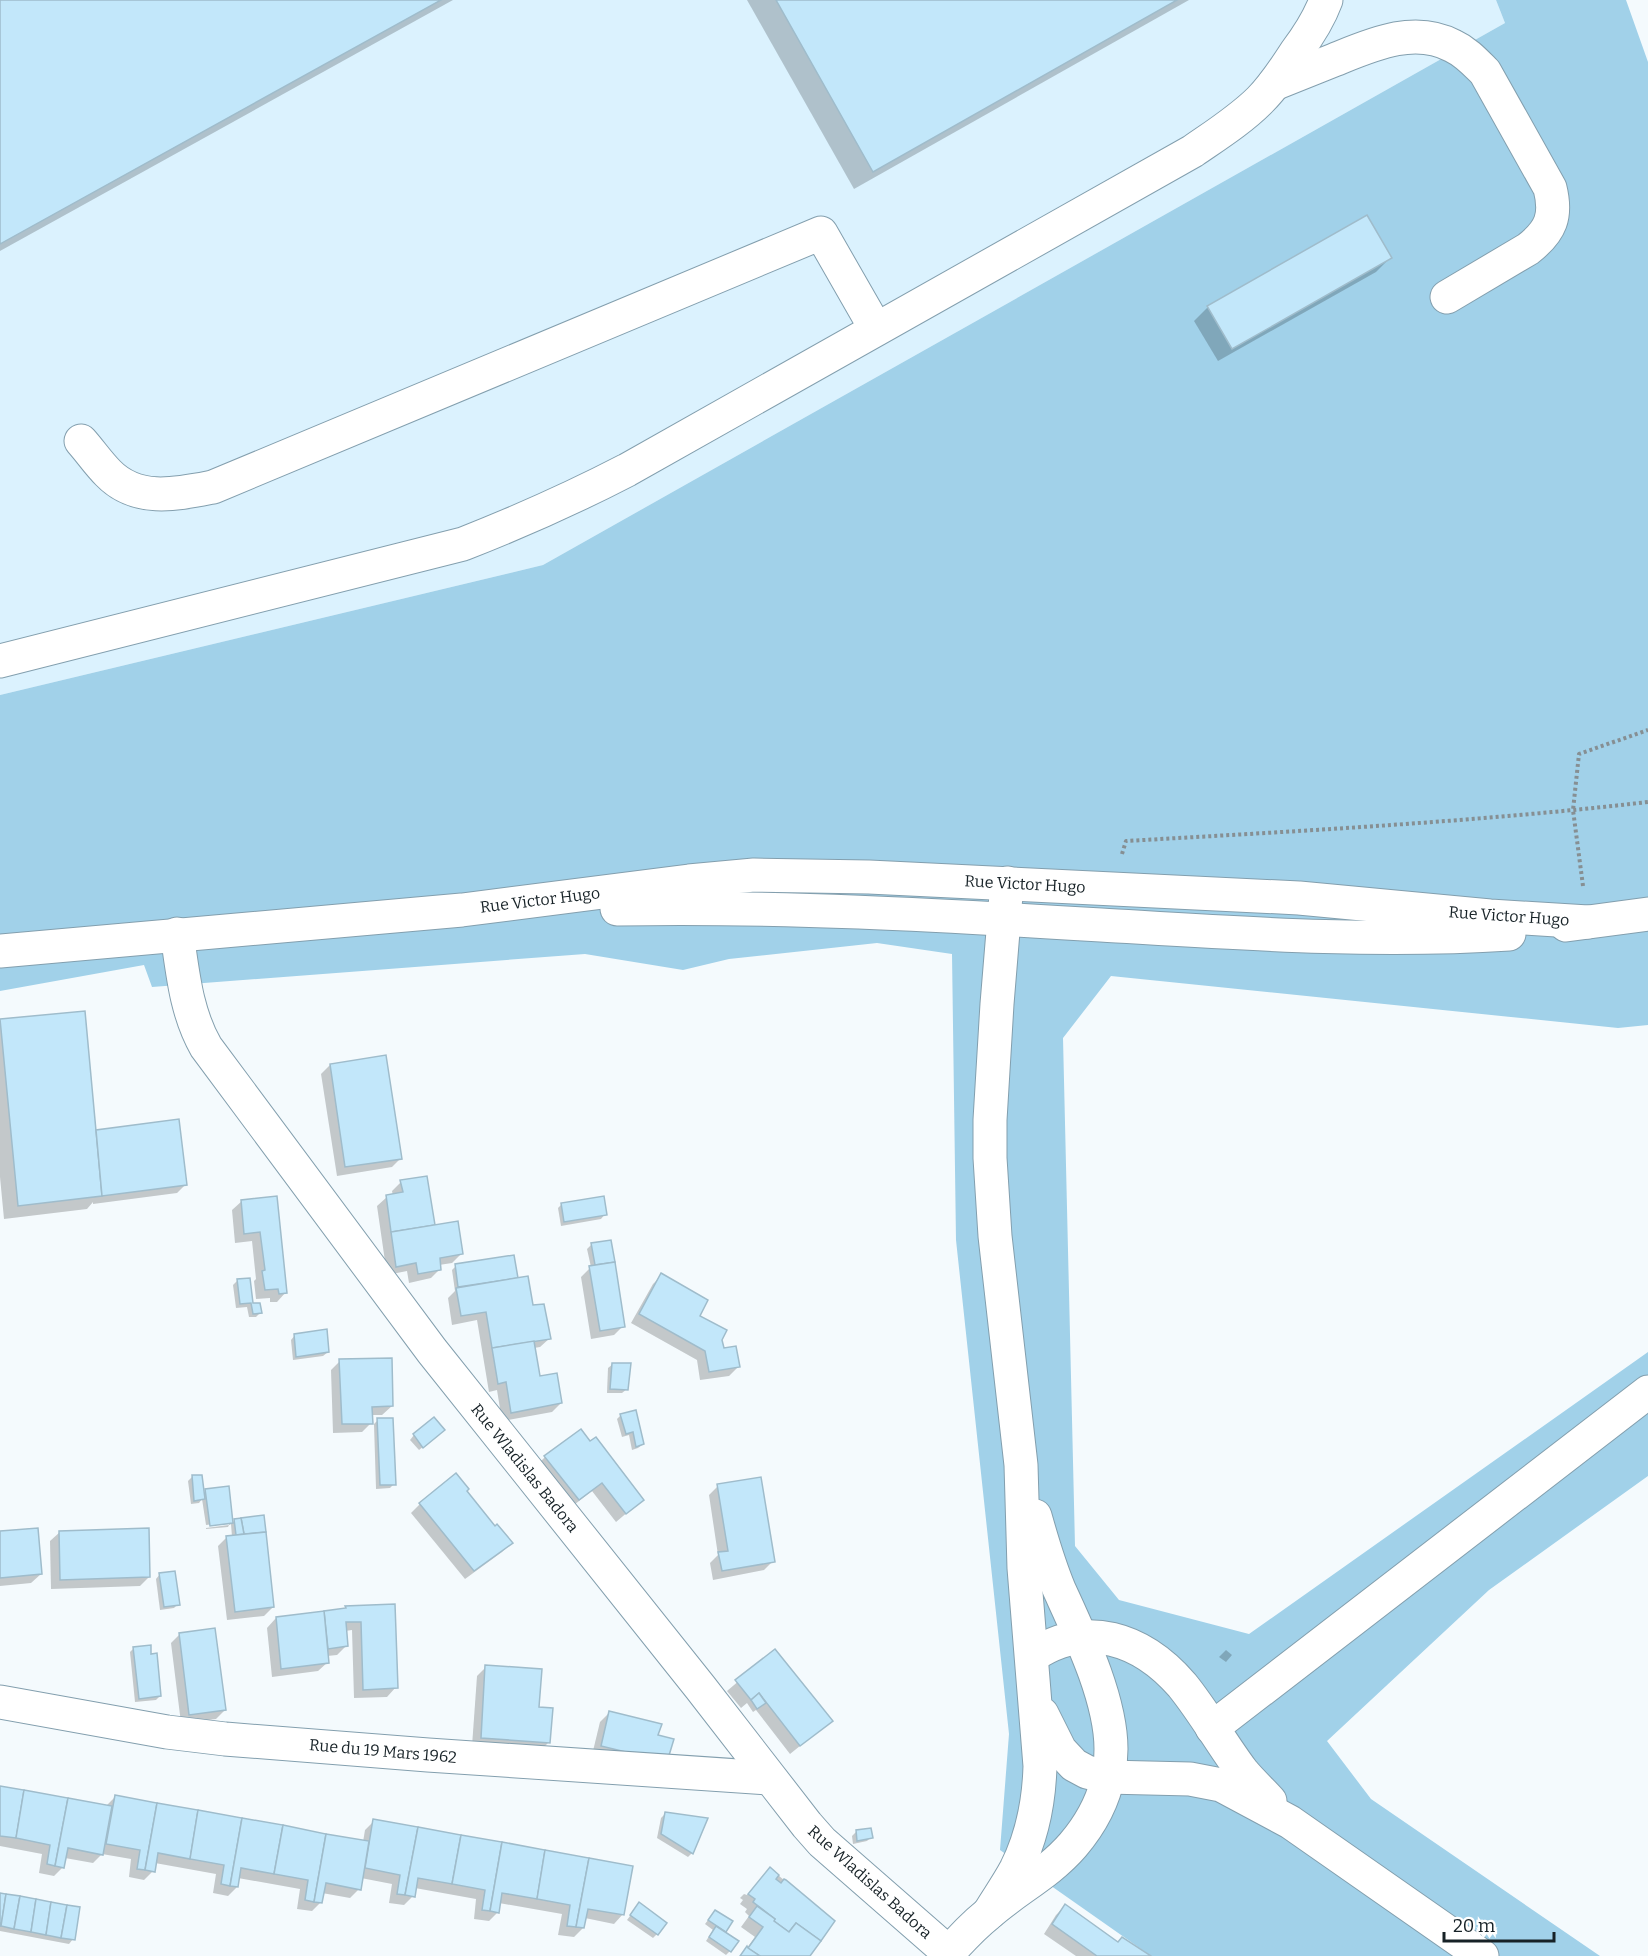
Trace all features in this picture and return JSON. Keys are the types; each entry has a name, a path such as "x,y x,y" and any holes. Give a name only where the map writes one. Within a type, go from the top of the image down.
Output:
{"street":[{"path":"0,661 463,544 518,523 580,495 1193,150 1241,117 1260,100 1274,84 1312,29 1326,0"},
{"path":"1274,84 1379,42 1414,37 1452,45 1471,57 1485,72 1550,188 1553,215 1548,229 1534,244 1447,297"},
{"path":"81,441 108,474 126,488 141,493 165,495 213,487 821,233 876,329"},
{"name":"Rue Victor Hugo","path":"0,951 462,910 754,875 831,876 1299,898 1499,917 1588,922"},
{"path":"989,1912 1016,1870 1030,1833 1040,1790 1036,1701 1024,1568 1021,1465 995,1236 990,1158 990,1120 1007,884"},
{"name":"Rue Victor Hugo","path":"462,910 746,908 1004,919 1279,936 1391,938 1449,938 1513,934 1648,915"},
{"name":"Rue Wladislas Badora","path":"177,934 186,997 191,1016 206,1047 432,1352 822,1842 947,1955"},
{"path":"1212,1728 1648,1392"},
{"path":"947,1955 989,1912 1036,1880 1072,1846 1098,1807 1107,1777 1111,1750 1109,1728 1098,1684 1049,1564 1021,1465"},
{"path":"1032,1656 1054,1643 1080,1636 1100,1636 1132,1646 1169,1672 1183,1687 1243,1772 1290,1822"},
{"path":"1036,1701 1060,1750 1074,1765 1087,1772 1107,1777 1190,1779 1221,1785 1290,1822 1482,1956"},
{"name":"Rue du 19 Mars 1962","path":"0,1702 225,1739 769,1778"}],"path":[{"path":"1588,922 1573,810 1579,754 1648,730"},
{"path":"1109,888 1126,841 1411,824 1648,802"}],"shaded area":[{"path":"0,0 1496,0 1505,23 543,565 0,695"},
{"path":"1496,0 1626,0 1648,62 1648,1025 1618,1028 1111,976 1063,1038 1075,1546 1119,1600 1249,1634 1648,1352 1648,1476 1489,1590 1327,1741 1371,1799 1600,1956 1151,1956 1000,1850 1009,1734 956,1240 952,954 877,943 729,959 683,970 585,954 152,987 144,965 0,991 0,695 543,565 1505,23"}],"building":[{"path":"0,0 441,0 0,244"},
{"path":"776,0 1177,0 873,172"},
{"path":"1367,215 1392,258 1232,349 1207,306"},
{"path":"85,1011 102,1196 18,1206 0,1019"},
{"path":"386,1055 402,1159 345,1167 330,1064"},
{"path":"179,1119 187,1185 102,1196 96,1130"},
{"path":"427,1176 435,1225 391,1232 386,1195 403,1192 400,1180"},
{"path":"277,1196 287,1293 279,1294 278,1289 265,1290 260,1232 244,1234 241,1200"},
{"path":"604,1196 607,1215 564,1222 561,1203"},
{"path":"458,1221 463,1254 440,1258 441,1270 418,1274 416,1263 396,1267 391,1232"},
{"path":"611,1240 615,1262 595,1265 591,1243"},
{"path":"514,1255 518,1278 458,1287 455,1264"},
{"path":"615,1262 625,1327 600,1331 589,1266"},
{"path":"661,1273 708,1300 700,1316 727,1330 722,1340 724,1348 736,1346 740,1367 709,1372 705,1351 639,1314"},
{"path":"528,1276 533,1305 544,1304 551,1339 492,1348 486,1312 461,1316 456,1288"},
{"path":"250,1278 253,1303 260,1303 262,1313 253,1314 251,1303 240,1304 237,1279"},
{"path":"327,1329 329,1352 296,1357 294,1334"},
{"path":"534,1341 540,1376 557,1373 562,1403 511,1413 506,1382 498,1384 492,1348"},
{"path":"392,1358 393,1406 372,1407 373,1424 342,1424 339,1359"},
{"path":"612,1363 631,1363 628,1390 610,1389"},
{"path":"636,1410 644,1444 636,1447 633,1432 626,1434 620,1414"},
{"path":"434,1417 445,1430 423,1448 413,1434"},
{"path":"377,1418 393,1418 396,1485 380,1485"},
{"path":"581,1429 590,1441 596,1437 644,1500 626,1514 602,1483 579,1500 544,1456"},
{"path":"456,1473 469,1489 467,1491 495,1526 497,1524 513,1543 474,1571 419,1503"},
{"path":"192,1475 202,1475 205,1499 194,1501"},
{"path":"761,1477 775,1562 722,1571 718,1552 728,1551 717,1484"},
{"path":"229,1486 233,1523 210,1526 205,1489"},
{"path":"264,1515 266,1532 244,1534 241,1518"},
{"path":"241,1518 244,1534 236,1535 234,1519"},
{"path":"38,1528 42,1574 0,1578 0,1531"},
{"path":"149,1528 150,1577 60,1580 59,1531"},
{"path":"266,1532 274,1607 235,1612 226,1536"},
{"path":"175,1571 180,1605 164,1607 159,1573"},
{"path":"395,1604 398,1688 363,1690 361,1622 346,1622 348,1646 328,1649 324,1611 346,1608 345,1606"},
{"path":"324,1611 329,1663 281,1669 276,1617"},
{"path":"215,1628 226,1710 189,1715 179,1633"},
{"path":"151,1645 151,1654 157,1653 161,1696 139,1699 133,1647"},
{"path":"775,1649 833,1721 800,1746 759,1693 751,1700 735,1680"},
{"path":"485,1665 542,1669 539,1707 553,1708 550,1743 481,1738"},
{"path":"759,1693 766,1703 757,1709 751,1700"},
{"path":"609,1711 662,1724 658,1735 674,1739 667,1762 601,1746"},
{"path":"0,1786 24,1790 16,1838 0,1836"},
{"path":"24,1790 68,1798 55,1866 47,1864 50,1845 16,1838"},
{"path":"115,1795 157,1803 145,1870 137,1869 140,1850 106,1844"},
{"path":"68,1798 112,1806 103,1855 68,1848 64,1868 55,1866"},
{"path":"157,1803 198,1810 190,1859 158,1853 155,1872 145,1870"},
{"path":"198,1810 242,1818 230,1886 221,1884 224,1865 190,1859"},
{"path":"665,1812 708,1818 693,1854 661,1834"},
{"path":"242,1818 283,1825 274,1874 241,1868 238,1887 230,1886"},
{"path":"373,1819 418,1827 405,1895 397,1894 400,1875 365,1868"},
{"path":"283,1825 326,1834 314,1902 305,1900 308,1880 274,1874"},
{"path":"418,1827 461,1835 452,1884 418,1878 415,1897 405,1895"},
{"path":"871,1828 873,1838 857,1841 856,1830"},
{"path":"326,1834 369,1841 361,1890 326,1883 322,1903 314,1902"},
{"path":"461,1835 502,1842 490,1911 482,1910 485,1890 452,1884"},
{"path":"502,1842 545,1850 537,1899 502,1893 499,1913 490,1911"},
{"path":"545,1850 589,1858 576,1927 567,1926 570,1905 537,1899"},
{"path":"589,1858 633,1866 624,1915 588,1909 584,1928 576,1927"},
{"path":"770,1867 779,1875 776,1879 781,1883 784,1879 786,1880 835,1921 821,1941 796,1923 789,1932 753,1902 755,1899 748,1894"},
{"path":"0,1893 6,1894 1,1926 0,1926"},
{"path":"6,1894 20,1896 14,1929 1,1926"},
{"path":"20,1896 36,1899 31,1932 14,1929"},
{"path":"36,1899 51,1902 46,1935 31,1932"},
{"path":"51,1902 67,1905 61,1938 46,1935"},
{"path":"639,1902 667,1923 658,1935 630,1915"},
{"path":"1065,1904 1118,1942 1122,1937 1151,1956 1097,1956 1052,1924"},
{"path":"67,1905 80,1907 75,1940 61,1938"},
{"path":"757,1906 789,1932 796,1923 821,1941 810,1956 760,1956 748,1948 763,1927 749,1917"},
{"path":"715,1910 733,1921 726,1932 708,1920"},
{"path":"716,1926 739,1941 731,1952 709,1937"},
{"path":"747,1946 748,1948 760,1956 740,1956"}]}
